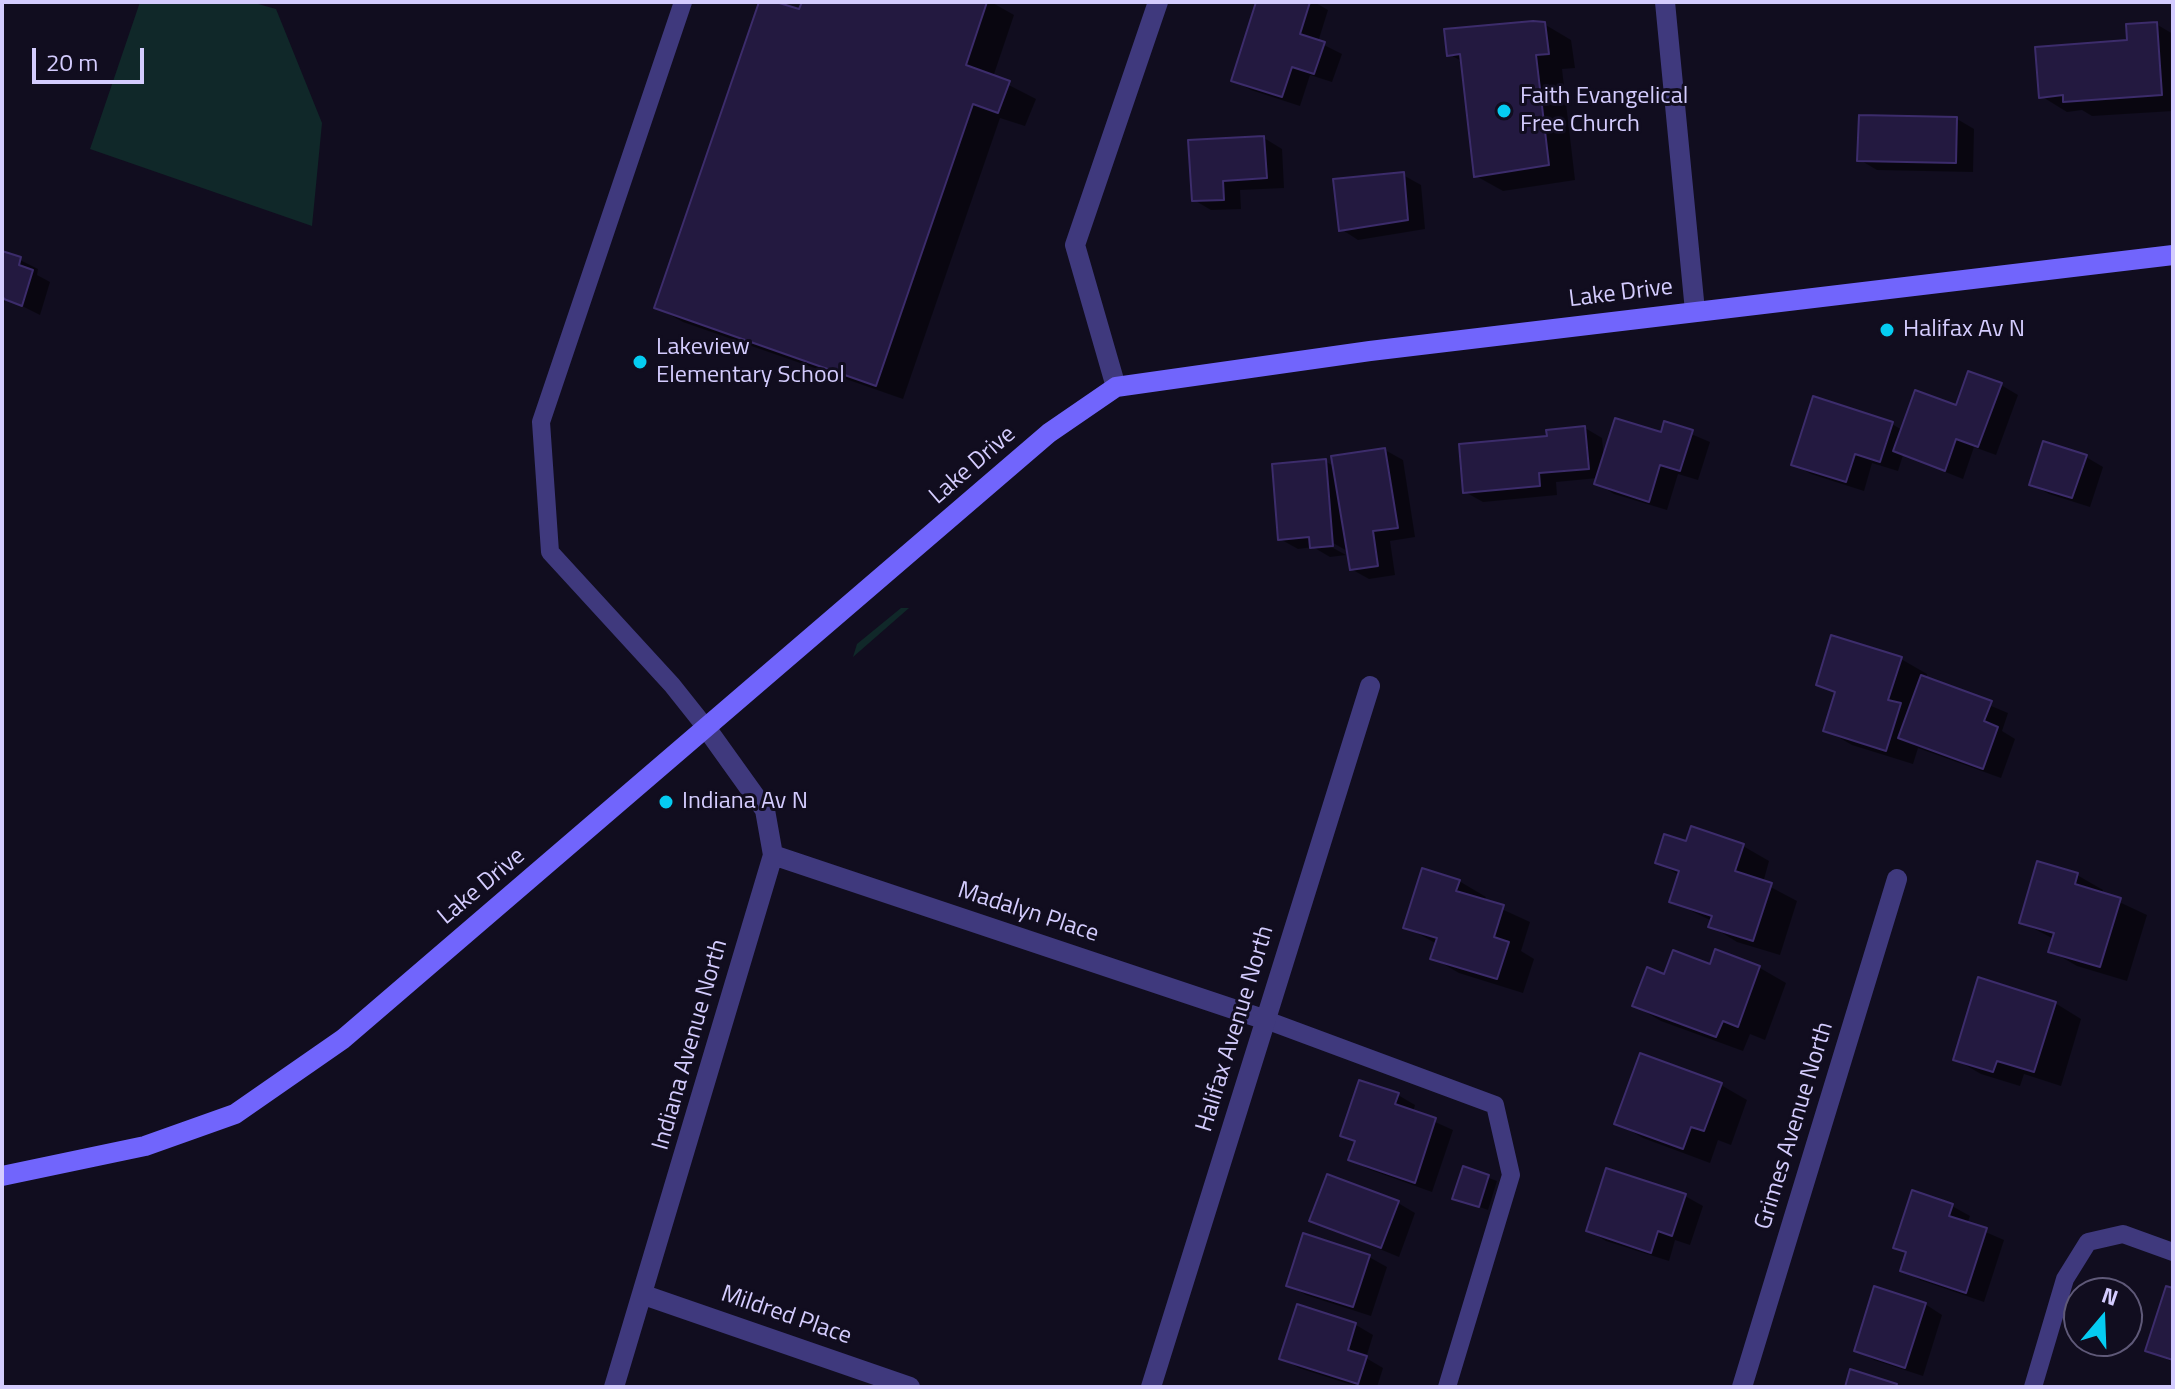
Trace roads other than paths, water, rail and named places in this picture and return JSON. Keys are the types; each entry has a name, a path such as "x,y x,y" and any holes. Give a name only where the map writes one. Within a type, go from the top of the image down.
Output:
{"street":[{"path":"1116,387 1075,245 1158,2"},
{"path":"1665,2 1695,311"},
{"name":"Lake Drive","path":"2,1176 145,1146 235,1114 343,1039 1049,433 1116,387 1695,311 2173,255"},
{"name":"Halifax Avenue North","path":"1151,1387 1370,686"},
{"name":"Indiana Avenue North","path":"614,1387 773,855 765,810 707,729"},
{"name":"Madalyn Place","path":"773,855 1266,1020"},
{"name":"Grimes Avenue North","path":"1742,1387 1897,879"},
{"name":"Mildred Place","path":"644,1295 910,1387"}],"lane":[{"path":"683,2 541,422 550,552 672,685 707,729"},
{"path":"1266,1020 1495,1105 1511,1175 1447,1387"},
{"path":"2033,1387 2065,1279 2088,1242 2123,1234 2173,1252"}],"place":[{"name":"Faith Evangelical Free Church","path":"1504,111"},
{"name":"Halifax Av N","path":"1887,330"},
{"name":"Lakeview Elementary School","path":"640,362"},
{"name":"Indiana Av N","path":"666,802"}]}
